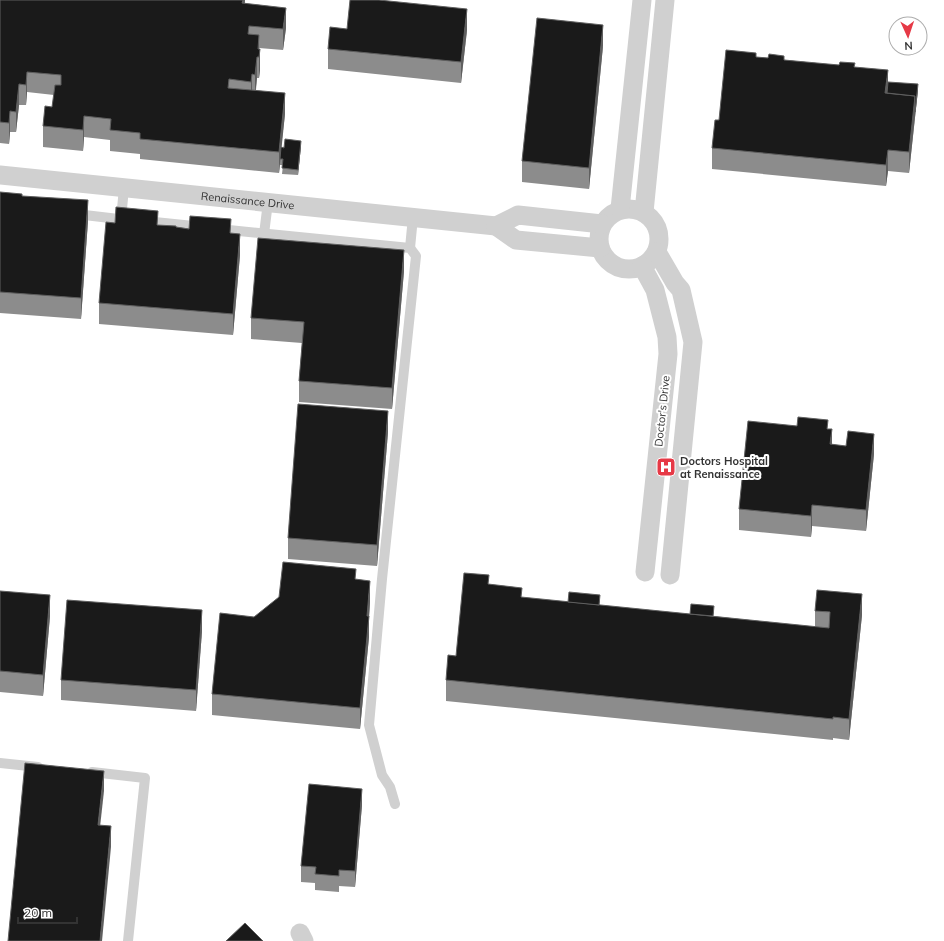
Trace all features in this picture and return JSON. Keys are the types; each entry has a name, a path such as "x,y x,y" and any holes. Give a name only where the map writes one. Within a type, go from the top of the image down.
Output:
{"street":[{"path":"620,209 642,0"},
{"path":"644,212 665,0"},
{"path":"639,30 662,32"},
{"path":"632,98 655,100"},
{"name":"Renaissance Drive","path":"0,175 496,226 516,240 600,248"},
{"path":"620,209 636,209 644,212 653,219 658,227 660,239 657,252 650,262 642,266 628,269 615,266 607,259 600,248 599,238 602,224 610,215 620,209"},
{"path":"496,226 518,215 602,224"},
{"path":"657,252 675,283 681,290 693,342 670,575"},
{"name":"Doctor's Drive","path":"642,266 655,290 667,337 668,354 645,572"},
{"path":"655,290 675,283"},
{"path":"668,354 692,357"},
{"path":"651,516 675,518"}],"lane":[{"path":"121,219 124,188"},
{"path":"264,234 268,202"},
{"path":"68,214 410,248"},
{"path":"396,804 390,787 382,775 369,724 382,579 416,256 410,248 413,217"},
{"path":"0,763 44,768"},
{"path":"83,771 145,778 128,941"}],"building":[{"path":"0,0 243,0 242,3 286,8 283,29 249,26 248,34 259,35 258,49 260,49 259,57 257,57 255,75 252,74 251,82 229,79 228,88 285,93 279,152 140,139 140,133 110,130 111,119 84,116 83,130 43,126 45,106 52,107 55,85 61,85 61,75 27,72 26,85 19,84 16,112 10,111 9,123 0,122"},
{"path":"350,0 379,0 467,9 461,62 328,49 330,27 347,29"},
{"path":"537,18 603,25 589,168 522,161"},
{"path":"726,50 756,53 756,57 768,58 769,54 784,56 784,60 839,65 840,62 855,63 854,67 888,70 885,93 915,96 909,152 888,150 886,165 712,148 715,120 719,120"},
{"path":"888,82 918,84 915,112 915,96 887,93"},
{"path":"285,139 301,141 298,170 282,168 283,159 280,159 281,147 284,148"},
{"path":"0,192 22,194 22,196 88,200 81,298 0,292"},
{"path":"116,207 158,211 157,225 176,226 189,229 190,216 231,219 230,233 240,234 233,314 99,303 106,222 115,223"},
{"path":"258,238 404,250 392,388 299,381 304,322 251,318"},
{"path":"298,404 388,411 377,545 288,538"},
{"path":"798,417 828,420 827,429 832,429 830,444 846,446 848,431 874,434 866,510 812,505 811,516 739,509 748,421 797,426"},
{"path":"283,562 356,569 355,579 370,581 367,616 369,616 360,708 212,694 220,613 254,617 279,597"},
{"path":"464,573 489,575 488,584 522,588 521,597 829,628 830,612 815,611 817,590 862,594 849,719 833,717 833,719 446,680 448,655 456,656"},
{"path":"0,591 50,595 43,675 0,671"},
{"path":"569,592 600,595 599,605 568,602"},
{"path":"67,600 202,610 196,690 61,680"},
{"path":"691,604 714,606 713,616 690,614"},
{"path":"25,763 104,771 98,825 111,826 100,941 8,941"},
{"path":"309,784 362,789 355,871 339,870 339,876 315,874 316,867 301,866"},
{"path":"245,923 263,941 226,941"}],"place":[{"name":"Doctors Hospital at Renaissance","path":"666,467"}]}
